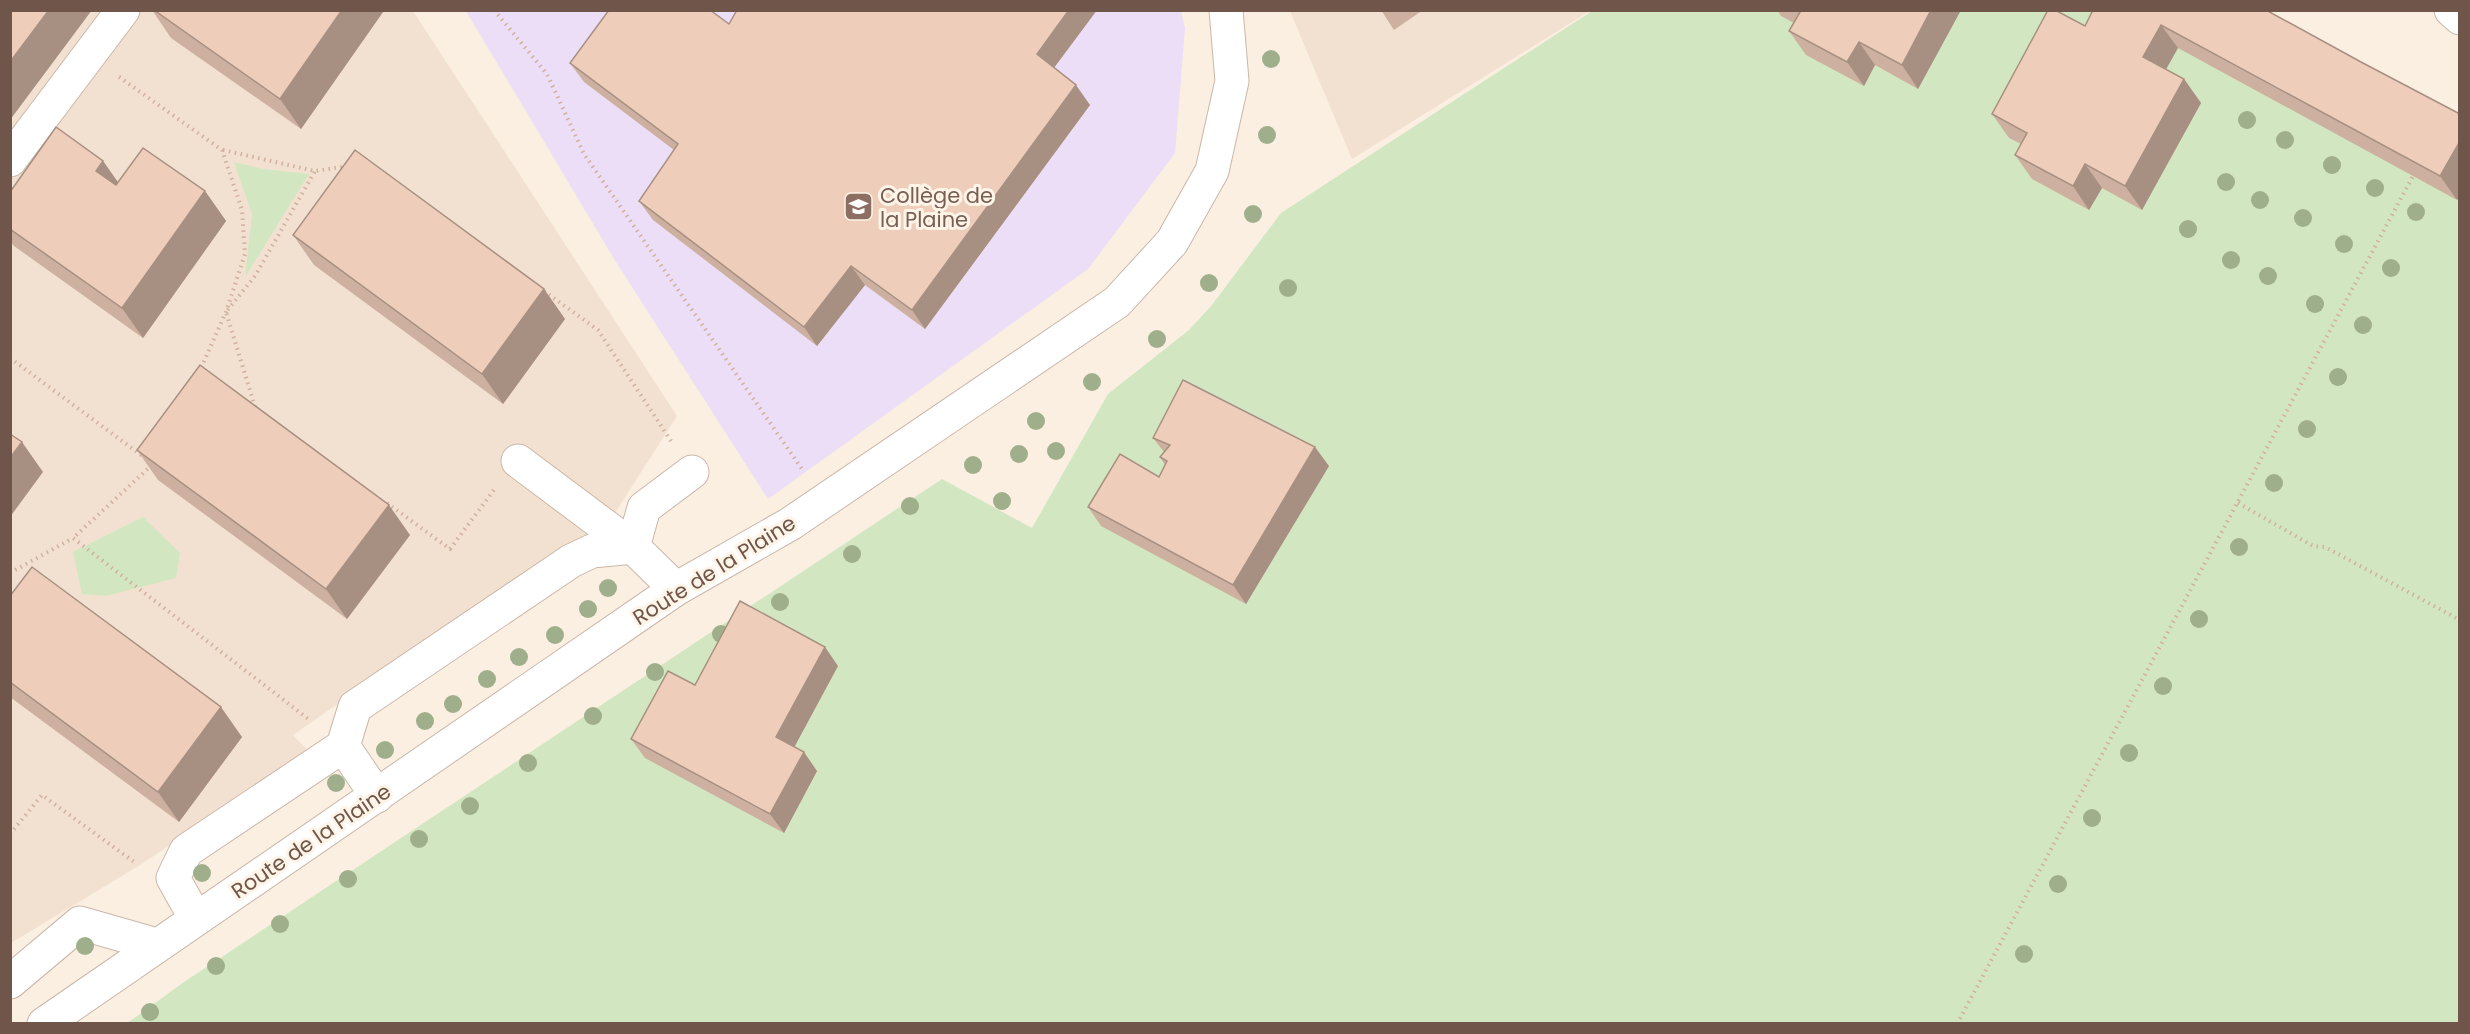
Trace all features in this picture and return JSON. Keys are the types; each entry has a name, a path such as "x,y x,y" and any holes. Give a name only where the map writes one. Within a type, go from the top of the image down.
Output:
{"street":[{"path":"10,160 123,10"},
{"name":"Route de la Plaine","path":"44,1023 676,589 790,524 1117,302 1172,242 1212,171 1232,81 1227,10"},
{"path":"509,472 633,547 676,589"},
{"path":"633,547 644,508 692,472"},
{"path":"196,919 173,878 186,851 343,746 355,707 571,561 592,551 633,547"},
{"path":"343,746 377,796"},
{"path":"10,982 80,923 157,945"}],"path":[{"path":"494,10 547,74 584,153 824,500"},
{"path":"89,55 222,150 315,171 359,165"},
{"path":"198,375 226,312 245,254 242,210 222,150"},
{"path":"226,312 255,276 315,171"},
{"path":"1957,1023 2413,176"},
{"path":"541,289 598,330 692,472"},
{"path":"226,312 255,408 264,415"},
{"path":"10,358 153,464 73,538 10,573"},
{"path":"385,502 450,549 509,472"},
{"path":"2238,502 2313,546 2325,547 2460,620"},
{"path":"73,538 343,746"},
{"path":"10,834 42,795 141,867 173,878"}],"shaded area":[{"path":"10,11 413,11 677,416 597,541 544,561 293,735 309,752 140,865 11,943"},
{"name":"Collège de la Plaine","path":"466,11 1181,11 1185,28 1175,153 1088,269 768,499 616,262"},
{"path":"1290,11 1590,11 1352,159"}],"green space":[{"path":"1592,11 2242,11 2459,129 2459,1023 126,1024 184,982 942,479 1032,528 1108,394 1189,330 1212,305 1281,213"},
{"path":"234,162 264,169 309,174 245,277 252,214"},
{"path":"143,517 180,553 176,578 106,596 82,594 73,552"}],"building":[{"path":"10,10 49,10 10,62"},
{"path":"154,10 342,10 280,99"},
{"name":"Collège de la Plaine","path":"609,10 710,10 729,24 737,10 1069,10 1037,54 1076,85 912,310 851,266 804,327 639,201 678,144 570,63"},
{"path":"1798,10 1931,10 1902,65 1859,42 1847,62 1789,31 1800,12"},
{"path":"2048,10 2055,10 2085,26 2093,10 2266,10 2460,114 2460,141 2440,176 2161,25 2143,57 2184,79 2125,186 2085,164 2073,186 2015,155 2027,133 1992,114"},
{"path":"56,127 103,161 96,171 116,185 143,148 205,191 122,308 10,229 10,192"},
{"path":"355,150 544,289 482,374 293,235"},
{"path":"200,365 389,505 326,589 137,450"},
{"path":"1183,380 1315,447 1233,585 1088,507 1120,454 1159,477 1167,461 1160,457 1170,445 1153,438"},
{"path":"10,434 22,442 10,458"},
{"path":"32,567 221,707 158,792 10,682 10,596"},
{"path":"740,601 825,647 776,737 804,752 770,814 631,739 668,671 695,685"}],"place":[{"name":"Collège de la Plaine","path":"859,207"}]}
